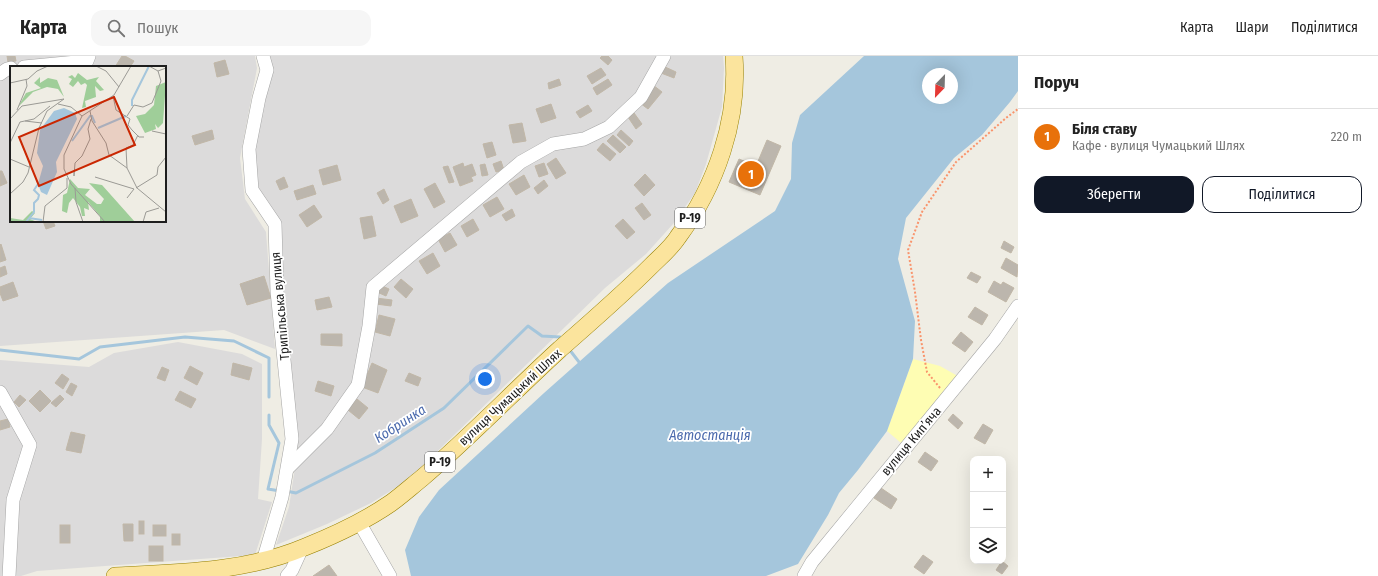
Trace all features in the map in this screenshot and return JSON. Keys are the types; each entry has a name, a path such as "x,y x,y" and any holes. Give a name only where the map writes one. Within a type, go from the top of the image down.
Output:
{"main road":[{"name":"вулиця Чумацький Шлях","path":"115,576 191,574 263,561 302,548 359,522 391,503 441,461 565,345 629,288 678,238 703,198 721,155 731,118 735,76 734,56"}],"street":[{"path":"34,66 87,61 89,56"},
{"name":"Трипільська вулиця","path":"263,56 267,70 249,149 252,190 275,224 277,292 292,439 283,491 263,561"},
{"path":"288,468 327,430 358,385 373,287 521,162 553,144 584,139 610,126 641,97 664,56"},
{"path":"0,74 10,68"},
{"name":"вулиця Кипʼяча","path":"804,576 812,562 995,339 1018,306"},
{"path":"0,392 30,445 13,500 9,576"},
{"path":"359,522 390,576"},
{"path":"287,576 292,570 302,548"}],"path":[{"path":"947,398 927,372 908,250 922,212 956,162 1018,109"}],"shaded area":[{"path":"0,56 255,56 257,68 240,158 245,199 266,232 275,349 224,330 0,346"},
{"path":"269,56 723,56 724,68 722,107 706,164 695,193 673,224 646,254 605,288 408,480 371,503 327,524 276,545 289,507 298,448 277,225 258,194 249,149"},
{"path":"178,342 242,354 262,364 262,439 258,499 272,502 255,555 37,571 21,576 0,576 0,360 89,367 114,353"}],"sand":[{"path":"913,359 940,366 963,379 907,448 887,431"}],"water":[{"name":"Автостанція","path":"864,56 1018,56 1018,91 982,135 954,158 906,218 898,259 915,321 913,359 887,431 839,493 828,515 798,564 766,576 411,576 405,550 419,517 439,490 544,393 668,283 775,211 791,179 792,143 800,115"}],"building":[{"path":"7,56 15,56 16,61 8,62"},
{"path":"122,56 134,61 131,66 116,66"},
{"path":"602,56 608,56 612,60 608,65 600,58"},
{"path":"225,60 229,74 217,77 214,63"},
{"path":"663,66 676,72 674,78 661,73"},
{"path":"601,68 606,75 592,84 587,76"},
{"path":"559,79 561,85 549,89 548,83"},
{"path":"608,79 612,85 597,95 593,88"},
{"path":"653,85 662,92 648,109 640,103"},
{"path":"551,104 556,118 541,123 536,109"},
{"path":"588,105 592,111 580,118 576,112"},
{"path":"634,113 642,124 636,129 628,117"},
{"path":"522,123 526,141 513,143 509,125"},
{"path":"212,130 214,139 195,145 192,136"},
{"path":"621,130 633,141 629,146 617,135"},
{"path":"613,135 626,147 620,153 607,141"},
{"path":"767,140 781,146 760,195 729,182 739,159 756,166"},
{"path":"492,142 496,155 487,158 483,144"},
{"path":"603,143 616,154 610,161 597,150"},
{"path":"556,158 566,173 556,179 547,164"},
{"path":"501,161 504,170 496,172 493,164"},
{"path":"463,163 464,167 472,164 476,175 471,177 473,181 460,186 453,167"},
{"path":"544,163 548,174 539,177 535,166"},
{"path":"485,164 488,175 482,176 480,165"},
{"path":"337,165 341,180 323,185 319,170"},
{"path":"448,166 454,182 449,183 443,167"},
{"path":"0,171 2,171 7,183 0,186"},
{"path":"645,174 655,185 644,196 634,185"},
{"path":"524,175 530,187 516,195 509,184"},
{"path":"284,177 288,187 280,190 276,181"},
{"path":"544,180 548,186 538,194 534,188"},
{"path":"435,183 445,202 434,208 424,189"},
{"path":"313,185 316,194 297,200 294,191"},
{"path":"384,189 389,200 383,204 377,193"},
{"path":"497,197 504,209 490,217 483,205"},
{"path":"411,199 418,216 401,223 394,206"},
{"path":"642,203 651,215 644,220 635,208"},
{"path":"314,205 322,217 307,227 299,215"},
{"path":"512,209 515,216 506,221 502,215"},
{"path":"372,216 376,236 364,239 360,218"},
{"path":"473,219 479,230 467,237 461,226"},
{"path":"623,219 635,232 627,239 615,226"},
{"path":"43,222 53,222 55,226 46,229"},
{"path":"450,233 457,245 445,252 438,239"},
{"path":"1004,241 1014,247 1011,253 1001,248"},
{"path":"1,244 6,260 0,262 0,245"},
{"path":"433,253 440,266 427,274 419,261"},
{"path":"1006,258 1018,265 1017,277 1001,268"},
{"path":"5,266 7,274 0,277 0,268"},
{"path":"971,272 981,277 977,283 967,278"},
{"path":"264,276 271,298 247,305 240,284"},
{"path":"401,279 413,289 406,298 394,287"},
{"path":"994,281 1001,285 1003,282 1014,288 1006,302 988,292"},
{"path":"13,282 18,296 3,301 0,293 0,287"},
{"path":"380,285 389,289 386,296 377,292"},
{"path":"329,297 332,307 317,310 315,300"},
{"path":"376,298 392,300 391,306 376,304"},
{"path":"975,307 988,315 982,325 968,317"},
{"path":"379,315 395,319 390,336 375,332"},
{"path":"961,332 973,342 965,352 952,343"},
{"path":"321,334 342,334 342,346 321,345"},
{"path":"233,363 252,368 249,380 231,375"},
{"path":"372,363 387,370 378,393 362,387"},
{"path":"190,366 203,373 197,385 184,378"},
{"path":"162,367 169,370 165,381 157,378"},
{"path":"409,373 421,378 418,386 405,381"},
{"path":"62,374 69,379 63,389 55,383"},
{"path":"318,381 334,386 331,396 315,391"},
{"path":"71,383 77,386 72,396 66,392"},
{"path":"40,390 51,401 40,412 29,401"},
{"path":"180,391 196,399 191,408 175,400"},
{"path":"20,395 26,400 19,407 14,402"},
{"path":"60,395 64,399 56,407 51,403"},
{"path":"357,399 368,408 359,419 348,410"},
{"path":"953,414 963,423 958,429 948,420"},
{"path":"8,419 10,427 0,430 0,421"},
{"path":"983,424 993,430 985,444 974,438"},
{"path":"71,432 85,435 81,453 66,450"},
{"path":"925,452 938,461 931,471 918,462"},
{"path":"881,488 897,499 891,509 874,498"},
{"path":"139,521 144,521 144,534 139,534"},
{"path":"123,524 133,524 133,541 124,541"},
{"path":"60,525 70,525 70,543 60,543"},
{"path":"153,525 166,525 166,536 153,536"},
{"path":"172,534 180,534 180,545 172,545"},
{"path":"149,546 163,546 163,561 149,561"},
{"path":"923,555 933,562 924,574 914,567"},
{"path":"1000,564 1006,564 1008,566 1002,574 996,570"},
{"path":"329,565 337,576 313,576"}],"waterway":[{"name":"Кобринка","path":"286,491 296,493 375,453 444,408 528,326 542,336 560,337 562,340"},
{"name":"Кобринка","path":"0,350 79,359 100,347 185,337 234,341 269,358 269,397"},
{"name":"Кобринка","path":"569,349 579,362"},
{"name":"Кобринка","path":"269,415 269,425 279,443 268,489 280,491"}],"place":[{"name":"Біля ставу","path":"751,174"}]}
